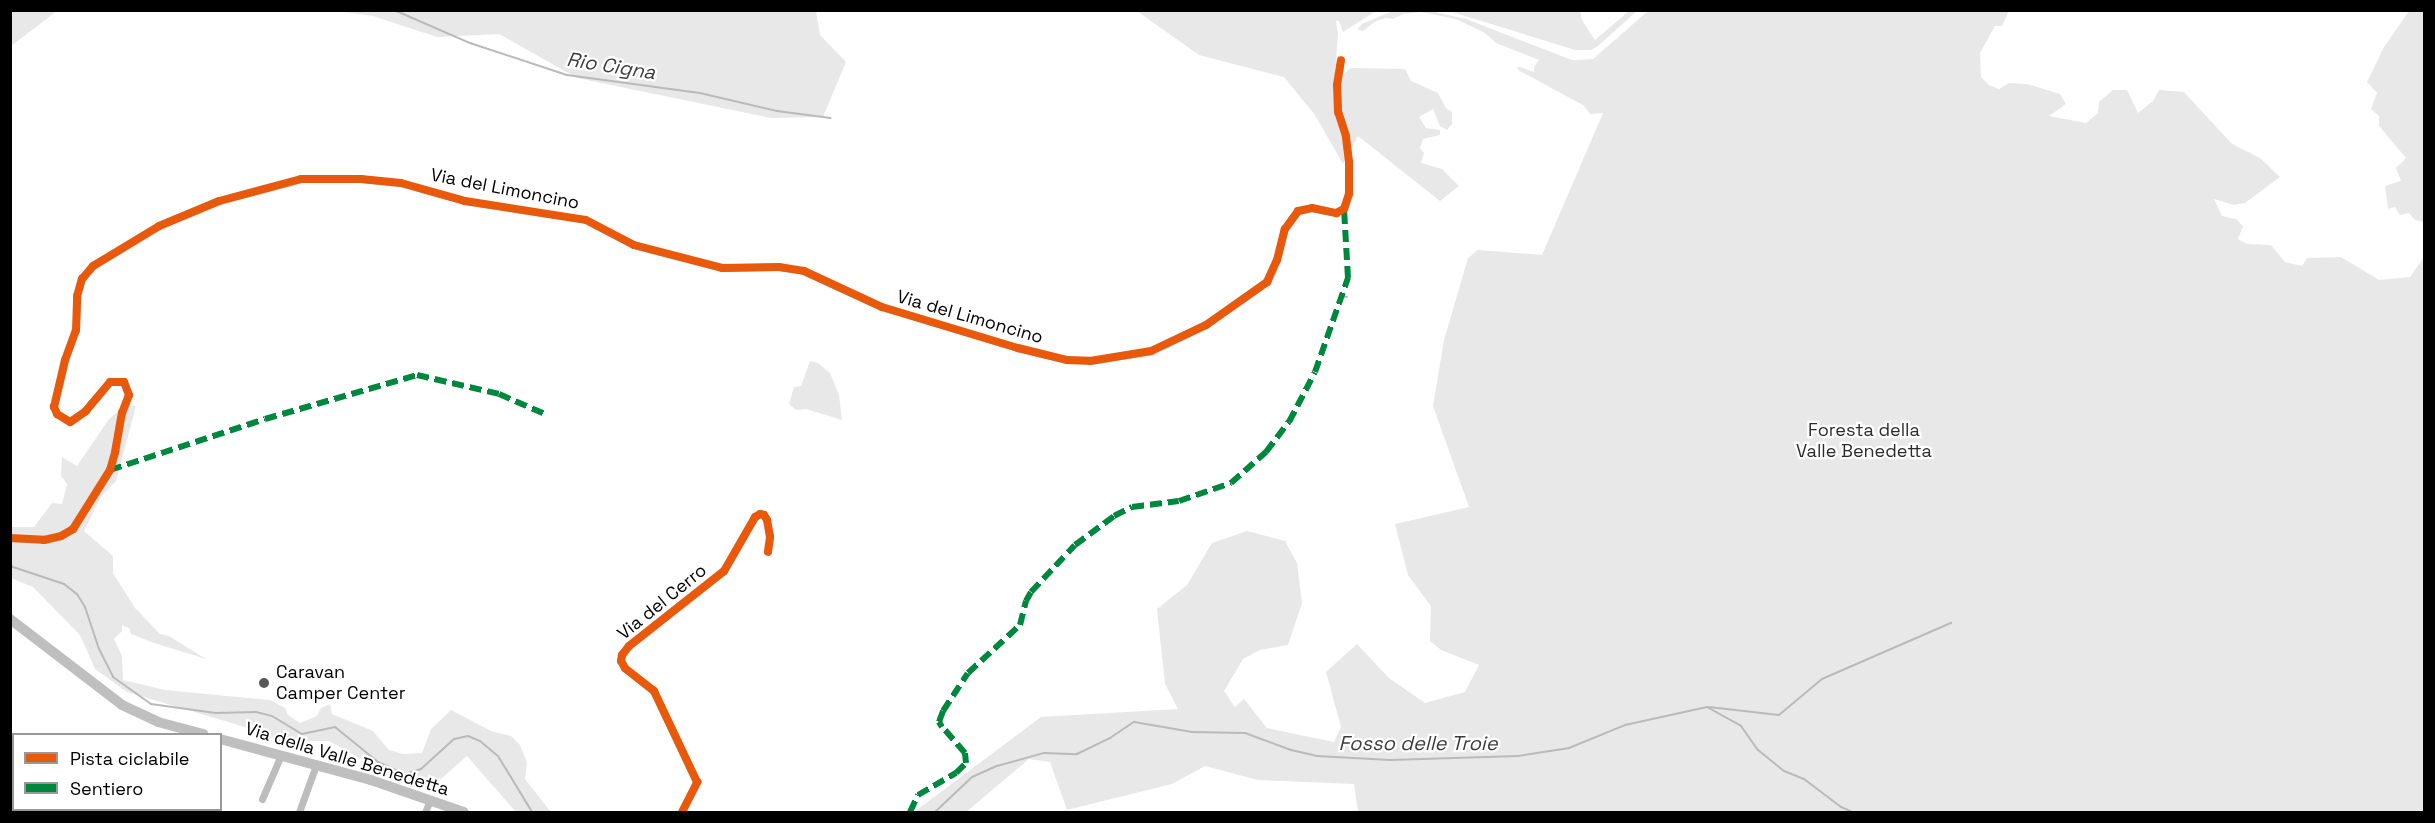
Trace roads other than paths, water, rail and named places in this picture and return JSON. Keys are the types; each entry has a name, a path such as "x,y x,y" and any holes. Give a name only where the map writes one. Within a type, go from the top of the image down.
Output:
{"main road":[{"path":"10,619 122,705 158,722 196,733"},
{"name":"Via della Valle Benedetta","path":"222,740 371,780 464,813"}],"street":[{"name":"Via del Limoncino","path":"10,538 44,540 61,537 73,529 110,470 122,413 129,395 124,382 110,382 86,411 70,423 57,414 54,407 65,360 76,330 77,296 82,279 93,266 182,215 301,179 327,178 400,183 465,201 586,220 634,245 722,268 779,267 804,272 882,307 1018,348 1067,360 1090,361 1151,351 1206,325 1267,282 1272,275 1285,229 1298,211 1312,208 1336,213 1344,209 1349,194 1349,162 1346,136 1338,112 1337,85 1341,60"},
{"name":"Via del Cerro","path":"682,813 697,782 654,691 625,668 621,662 622,655 629,646 724,571 755,517 760,514 764,515 767,520 770,537 768,552"},
{"path":"262,799 281,755"},
{"path":"299,813 316,765"},
{"path":"425,813 430,800"}],"waterway":[{"name":"Rio Cigna","path":"394,10 470,43 567,75 700,93 777,111 831,118"},
{"name":"Rio Cigna","path":"1341,296 1347,297"},
{"path":"10,566 64,584 77,594 85,607 99,649 113,677 151,704 215,713 256,712 272,716 302,734 335,727 378,762 405,774 421,769 454,739 468,736 480,741 498,756 532,812"},
{"path":"1709,707 1779,715 1822,679 1951,623"},
{"name":"Fosso delle Troie","path":"935,812 972,777 997,766 1044,753 1077,754 1110,738 1134,722 1192,732 1245,733 1291,750 1317,756 1390,760 1518,756 1569,748 1625,725 1707,707 1741,726 1758,750 1784,771 1804,779 1841,807 1853,812"}],"place":[{"name":"Caravan Camper Center","path":"264,683"}],"park label":[{"name":"Foresta della Valle Benedetta","path":"1864,441"}]}
